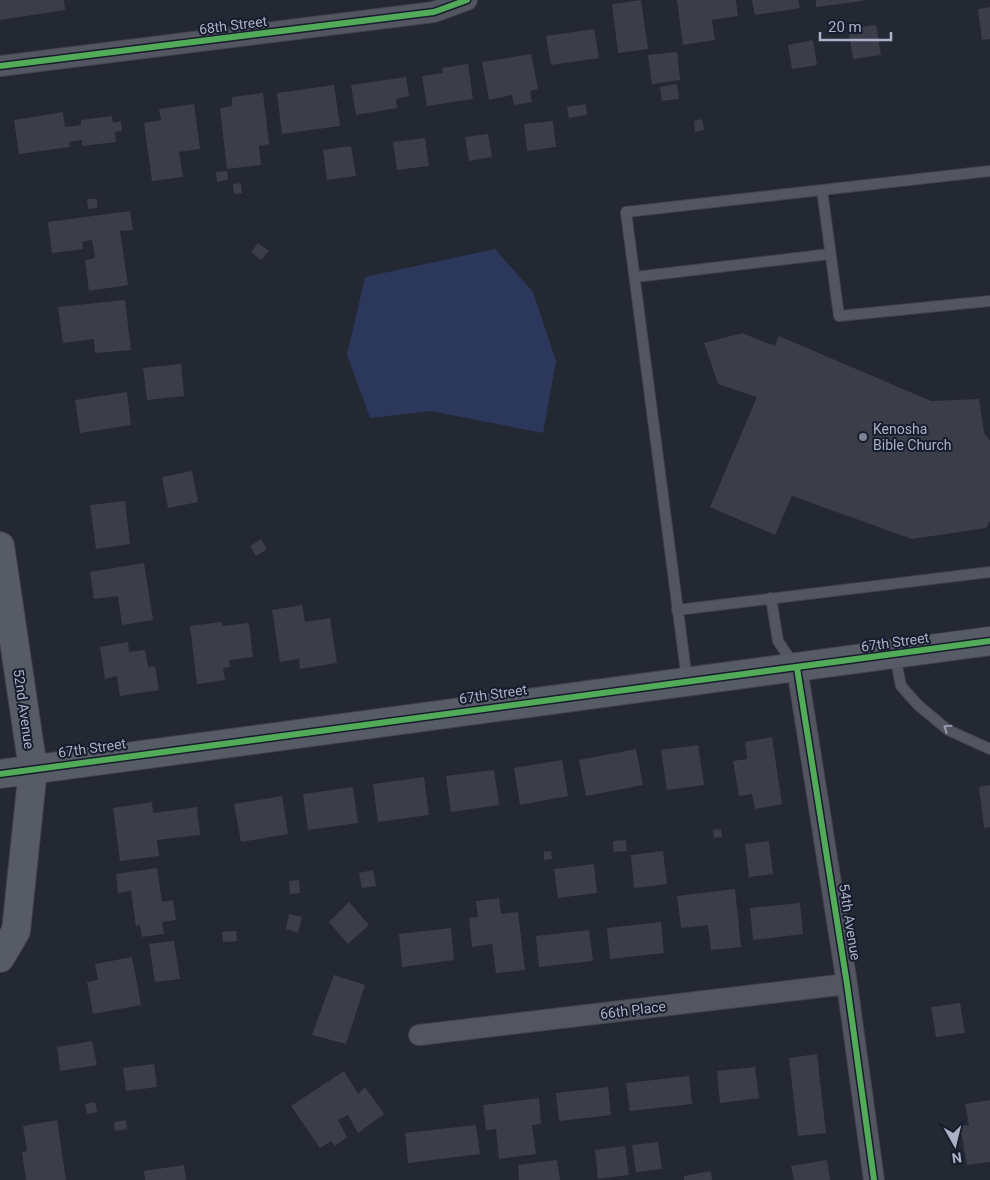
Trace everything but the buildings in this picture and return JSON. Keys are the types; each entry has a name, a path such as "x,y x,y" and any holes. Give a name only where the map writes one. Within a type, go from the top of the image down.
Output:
{"street":[{"name":"68th Street","path":"0,66 434,12 467,0"},
{"name":"52nd Avenue","path":"0,546 33,769 16,931 0,958"},
{"name":"67th Street","path":"0,774 990,642"},
{"name":"54th Avenue","path":"797,668 847,984 874,1180"},
{"name":"66th Place","path":"419,1035 847,984"}],"lane":[{"path":"687,681 626,212 990,171"},
{"path":"822,190 839,316 990,300"},
{"path":"635,277 830,254"},
{"path":"677,610 990,572"},
{"path":"771,598 778,640 797,668"},
{"path":"894,655 902,686 918,705 948,730 990,749"}],"water":[{"path":"495,249 533,292 556,361 543,433 431,411 370,418 347,355 365,277"}],"cycle path":[{"path":"0,66 434,12 467,0"},
{"path":"0,774 990,641"},
{"path":"797,668 847,984 874,1180"}],"place":[{"name":"Kenosha Bible Church","path":"863,437"}]}
